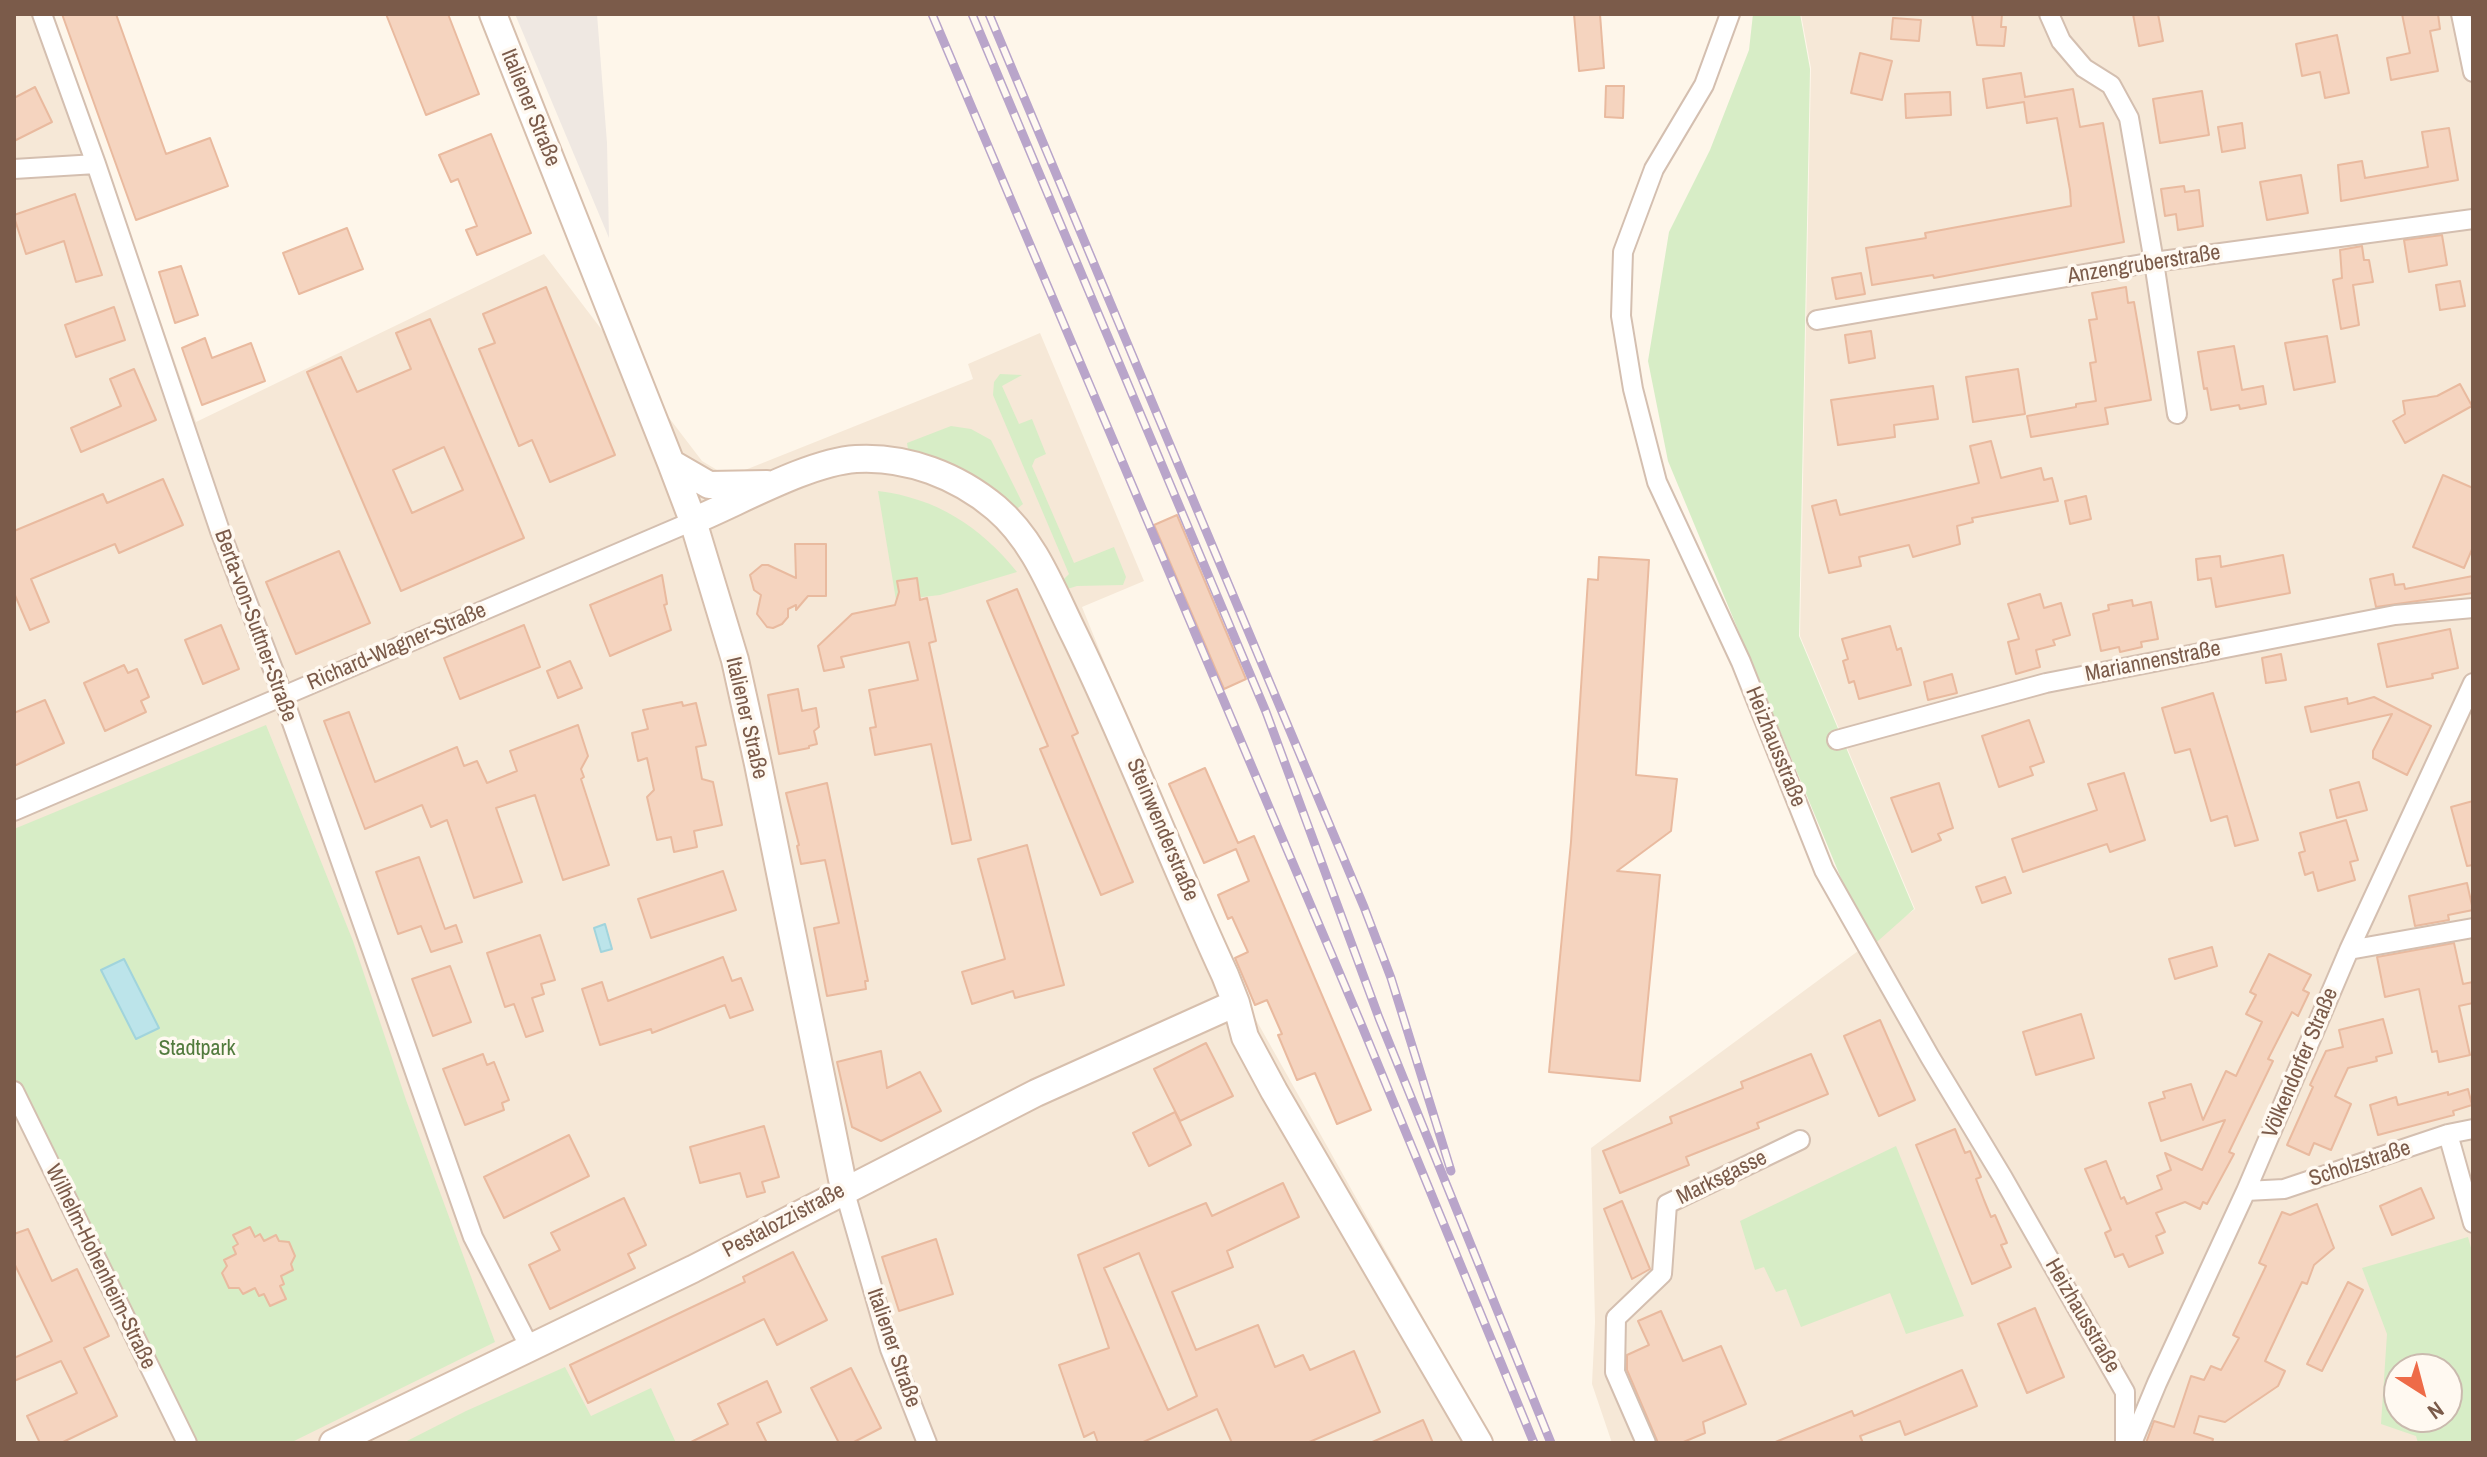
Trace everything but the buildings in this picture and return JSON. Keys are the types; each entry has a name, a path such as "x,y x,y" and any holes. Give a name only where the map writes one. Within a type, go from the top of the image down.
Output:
{"street":[{"name":"Berta-von-Suttner-Straße","path":"42,14 220,531 473,1237 530,1348"},
{"name":"Italiener Straße","path":"493,14 693,521 735,660 844,1189 890,1349 927,1443"},
{"name":"Heizhausstraße","path":"1730,14 1704,85 1654,169 1623,252 1621,316 1633,389 1657,482 1741,662 1824,870 2125,1392 2125,1443"},
{"path":"2049,14 2061,41 2084,68 2111,85 2129,118 2177,414"},
{"path":"2461,14 2473,72"},
{"path":"14,169 96,164"},
{"name":"Anzengruberstraße","path":"1817,320 2154,262 2473,219"},
{"name":"Steinwenderstraße","path":"693,521 829,462 889,460 925,468 963,485 997,509 1024,538 1117,721 1236,1003 1245,1037 1479,1443"},
{"path":"671,463 709,485 778,484"},
{"name":"Richard-Wagner-Straße","path":"14,811 693,521"},
{"name":"Mariannenstraße","path":"1837,740 2046,683 2395,615 2473,608"},
{"name":"Völkendorfer Straße","path":"2132,1443 2246,1191 2349,950 2473,683"},
{"path":"2349,950 2473,928"},
{"name":"Pestalozzistraße","path":"345,1440 693,1269 1036,1093 1236,1003"},
{"name":"Wilhelm-Hohenheim-Straße","path":"14,1091 187,1443"},
{"name":"Scholzstraße","path":"2246,1191 2284,1189 2448,1134 2473,1129"},
{"path":"2448,1134 2473,1223"},
{"name":"Marksgasse","path":"1646,1443 1615,1372 1616,1318 1662,1274 1667,1204 1800,1140"}],"shaded area":[{"path":"14,14 53,14 196,422 544,254 702,461 722,473 735,474 973,379 968,364 1040,333 1144,581 1082,607 1194,882 1246,1002 1494,1443 14,1443"},
{"path":"515,14 597,14 607,143 609,238"},
{"path":"1801,14 2473,14 2473,1443 1612,1443 1592,1384 1595,1322 1591,1148 1915,909 1800,636 1811,68"}],"green space":[{"path":"1753,14 1800,14 1810,69 1799,636 1914,909 1870,948 1668,461 1648,361 1669,232 1710,150 1749,50"},
{"path":"1000,374 1022,375 1002,386 1019,424 1032,419 1046,454 1035,459 1032,466 1074,563 1114,547 1126,577 1123,585 1077,586 1064,590 1061,582 1069,574 993,395 994,382"},
{"path":"951,426 971,429 991,440 1023,504 1011,509 964,472 908,449 907,443"},
{"path":"878,491 919,500 955,517 988,541 1017,572 940,595 896,600"},
{"name":"Stadtpark","path":"266,725 353,941 406,1100 495,1342 290,1443 187,1443 14,1091 14,829"},
{"path":"1896,1146 1964,1316 1906,1334 1890,1293 1801,1327 1786,1289 1776,1292 1764,1267 1755,1270 1740,1221"},
{"path":"2468,1237 2473,1255 2473,1443 2418,1443 2416,1436 2407,1433 2463,1433 2463,1353 2386,1353 2387,1334 2362,1268"},
{"path":"565,1367 591,1416 651,1388 676,1443 403,1443 466,1411"}],"water":[{"path":"605,924 612,949 601,952 594,928"},
{"path":"124,959 159,1028 136,1039 101,970"}],"railway":[{"path":"932,14 1362,1026 1534,1443"},
{"path":"972,14 1266,712 1379,1018 1551,1443"},
{"path":"989,14 1364,907 1391,978 1451,1171"}]}
